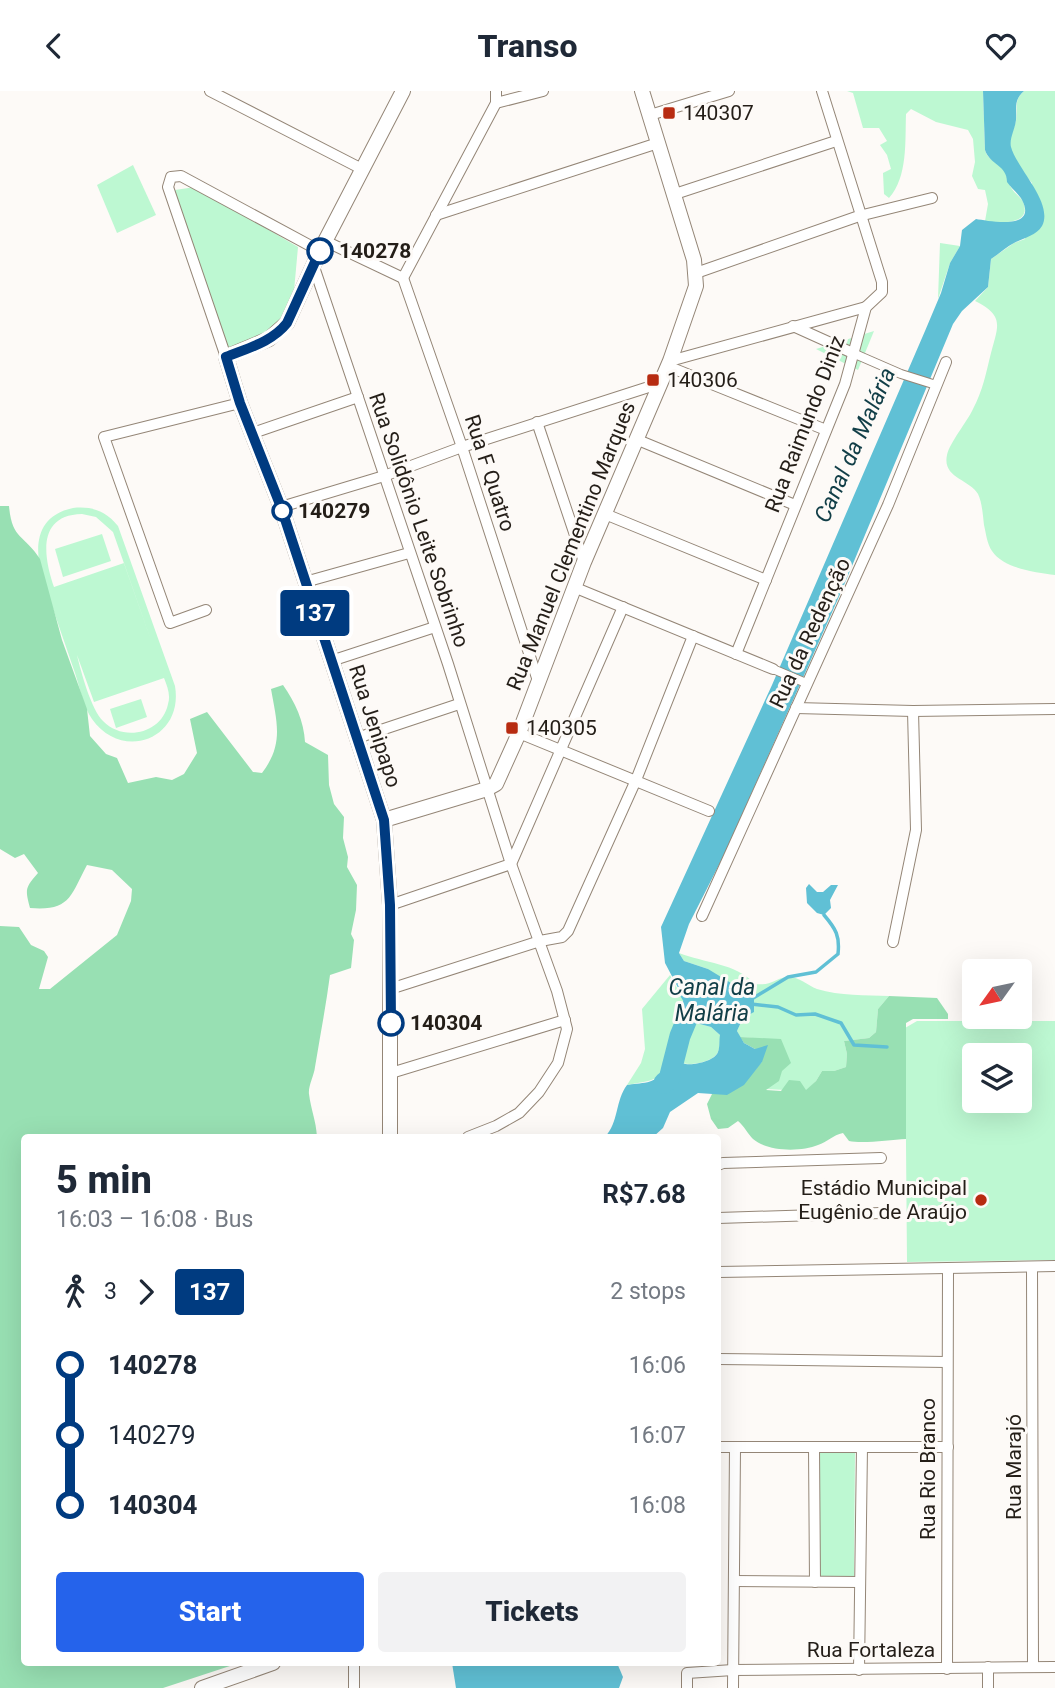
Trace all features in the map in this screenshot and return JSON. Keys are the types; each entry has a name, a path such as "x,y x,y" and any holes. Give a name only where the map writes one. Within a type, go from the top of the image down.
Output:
{"street":[{"path":"319,252 403,278 496,97 543,91"},
{"name":"Rua Manuel Clementino Marques","path":"487,789 496,784 519,733 584,562 669,363 695,290 696,273 675,194 642,91"},
{"path":"650,115 729,91"},
{"name":"Rua Raimundo Diniz","path":"736,654 855,353 866,307 881,293 882,287 822,91"},
{"path":"210,92 362,169"},
{"path":"226,357 269,339 287,323 397,93"},
{"path":"675,194 836,141"},
{"path":"436,215 658,143"},
{"name":"Rua Jenipapo","path":"319,252 181,176 171,177 168,187 240,403 281,507 384,820 390,905 390,1134"},
{"path":"696,273 859,216 932,198"},
{"name":"Rua Solidônio Leite Sobrinho","path":"319,252 358,397 566,1025"},
{"name":"Rua F Quatro","path":"403,278 462,447 538,681"},
{"path":"669,363 866,307"},
{"path":"793,326 901,374 934,385"},
{"name":"Rua da Redenção","path":"702,916 746,825 806,683 888,505 934,385 946,362"},
{"path":"669,363 826,430"},
{"path":"281,507 384,476 462,447 658,384"},
{"path":"253,433 358,397"},
{"path":"206,610 170,623 104,437 240,403"},
{"path":"537,422 584,562"},
{"path":"638,440 795,505"},
{"path":"605,514 766,580"},
{"path":"305,582 409,552"},
{"path":"576,587 806,683"},
{"path":"390,905 512,864 623,607"},
{"path":"331,661 435,627"},
{"path":"390,989 540,940 562,937 572,925 636,780 693,635"},
{"path":"356,738 459,704"},
{"path":"796,708 914,711 1055,709"},
{"path":"893,941 901,913 916,830 914,711"},
{"path":"519,733 709,811"},
{"path":"384,820 487,789"},
{"path":"391,1073 566,1025 558,1063 538,1092 519,1113 476,1134"},
{"path":"721,1164 881,1158"},
{"path":"721,1218 881,1213"},
{"path":"721,1272 1055,1266"},
{"name":"Rua Marajó","path":"1032,1267 1033,1667"},
{"name":"Rua Rio Branco","path":"947,1669 948,1269"},
{"path":"721,1360 947,1362"},
{"path":"721,1447 948,1447"},
{"path":"859,1669 862,1447"},
{"path":"733,1688 735,1448"},
{"path":"814,1448 815,1582"},
{"path":"734,1581 860,1582"},
{"path":"202,1688 264,1666"},
{"path":"354,1666 354,1688"},
{"path":"988,1667 988,1688"},
{"name":"Rua Fortaleza","path":"687,1688 687,1673 733,1670 1055,1667"}],"green space":[{"path":"847,91 983,91 985,150 1003,169 1012,189 1022,200 1025,210 1023,215 1013,221 985,221 988,204 985,190 978,189 972,176 975,162 973,139 968,130 936,122 911,109 906,114 900,180 889,198 884,194 883,173 891,169 887,155 880,145 887,141 879,128 863,128 853,93"},
{"path":"1024,91 1055,91 1055,575 1020,569 997,557 988,542 978,494 948,469 947,463 949,450 979,395 997,329 995,317 985,306 975,301 988,287 991,259 1014,243 1025,239 1032,183 1015,159 1010,144 1016,121 1017,101"},
{"path":"133,165 156,215 117,233 97,185"},
{"path":"195,187 298,247 291,324 223,355 175,190"},
{"path":"940,243 960,246 950,263 938,299"},
{"path":"874,331 858,370 816,349"},
{"path":"0,506 9,506 16,531 40,559 62,640 87,709 90,736 106,754 117,758 128,783 156,777 172,780 184,774 197,753 190,719 207,712 253,772 262,773 276,743 277,723 271,689 283,685 298,712 305,742 328,755 329,785 334,804 344,817 343,838 348,857 347,867 357,885 351,934 354,940 351,968 330,975 309,1088 317,1134 21,1134 21,1666 230,1666 163,1688 0,1688 0,926 19,927 31,945 44,951 48,957 39,989 50,989 117,935 131,901 132,889 112,870 87,865 67,900 53,907 30,908 27,889 38,873 24,854 15,858 0,849"},
{"path":"73,508 86,508 103,513 118,526 175,686 175,704 170,720 161,731 148,738 134,741 119,739 105,732 92,719 84,703 42,576 38,554 41,534 51,518","holes":["82,514 96,517 113,532 124,563 54,587 46,551 50,530 67,516","77,655 94,702 164,678 169,697 164,714 158,722 141,732 131,733 111,728 94,708"]},
{"path":"102,534 111,561 63,577 55,549"},
{"path":"141,699 147,717 116,728 110,709"},
{"path":"679,953 739,972 755,984 791,977 826,991 889,996 878,1009 876,1032 869,1038 844,1041 846,1067 822,1071 806,1091 765,1089 753,1038 740,1037 737,1031 743,1018 708,969 684,961"},
{"path":"670,975 696,1023 711,1027 720,1035 718,1052 706,1061 687,1064 678,1061 671,1051 660,1074 646,1082 627,1085 641,1063 645,1049 642,1009"},
{"path":"889,996 937,998 948,1014 948,1019 913,1019 906,1023 906,1139 855,1142 849,1141 843,1133 821,1144 794,1150 759,1143 738,1121 728,1128 718,1129 711,1119 707,1104 712,1094 736,1089 762,1062 755,1049 744,1043 740,1037 781,1039 791,1063 782,1071 779,1081 766,1090 781,1091 789,1080 800,1081 806,1090 822,1071 846,1067 844,1041 869,1038 876,1032 878,1009"},
{"name":"Estádio Municipal Eugênio de Araújo","path":"917,1021 962,1021 962,1029 1032,1029 1032,1021 1055,1021 1055,1260 907,1262 905,1028"},
{"path":"816,1451 855,1452 854,1577 817,1578"}],"water":[{"name":"Canal da Malária","path":"983,91 1024,91 1017,101 1011,147 1043,207 1042,226 991,259 988,287 962,311 953,324 842,590 725,853 689,924 679,953 684,961 708,969 754,997 754,1012 743,1018 737,1031 744,1043 755,1049 768,1045 762,1062 744,1085 727,1095 698,1093 670,1112 663,1128 656,1134 607,1134 613,1125 620,1098 627,1085 657,1078 671,1051 677,1060 686,1064 708,1060 718,1052 720,1035 711,1027 696,1023 685,1009 685,1001 665,963 661,927 772,685 925,331 950,263 960,246 962,230 976,219 1010,222 1023,216 1025,210 1022,200 1007,182 1004,172 985,150"},
{"path":"809,884 817,892 823,892 831,885 838,885 830,900 831,908 824,915 817,913 807,903 806,888"},
{"path":"452,1666 618,1666 623,1677 619,1688 456,1688"}],"waterway":[{"path":"750,1000 788,977 816,972 838,954 836,933 824,915"},
{"name":"Canal da Malária","path":"664,1083 669,1079 680,1036 695,1000 689,990"},
{"path":"751,1004 778,1007 796,1015 815,1014 841,1023 854,1045 887,1047"}],"bus line":[{"name":"137","path":"320,251 287,323 281,330 269,339 226,357 240,403 281,507 384,820 390,905 391,1023"}],"place":[{"name":"140307","path":"669,113"},
{"name":"140278","path":"320,251"},
{"name":"140306","path":"653,380"},
{"name":"140279","path":"282,511"},
{"name":"140305","path":"512,728"},
{"name":"140304","path":"391,1023"},
{"name":"Estádio Municipal Eugênio de Araújo","path":"981,1200"}]}
